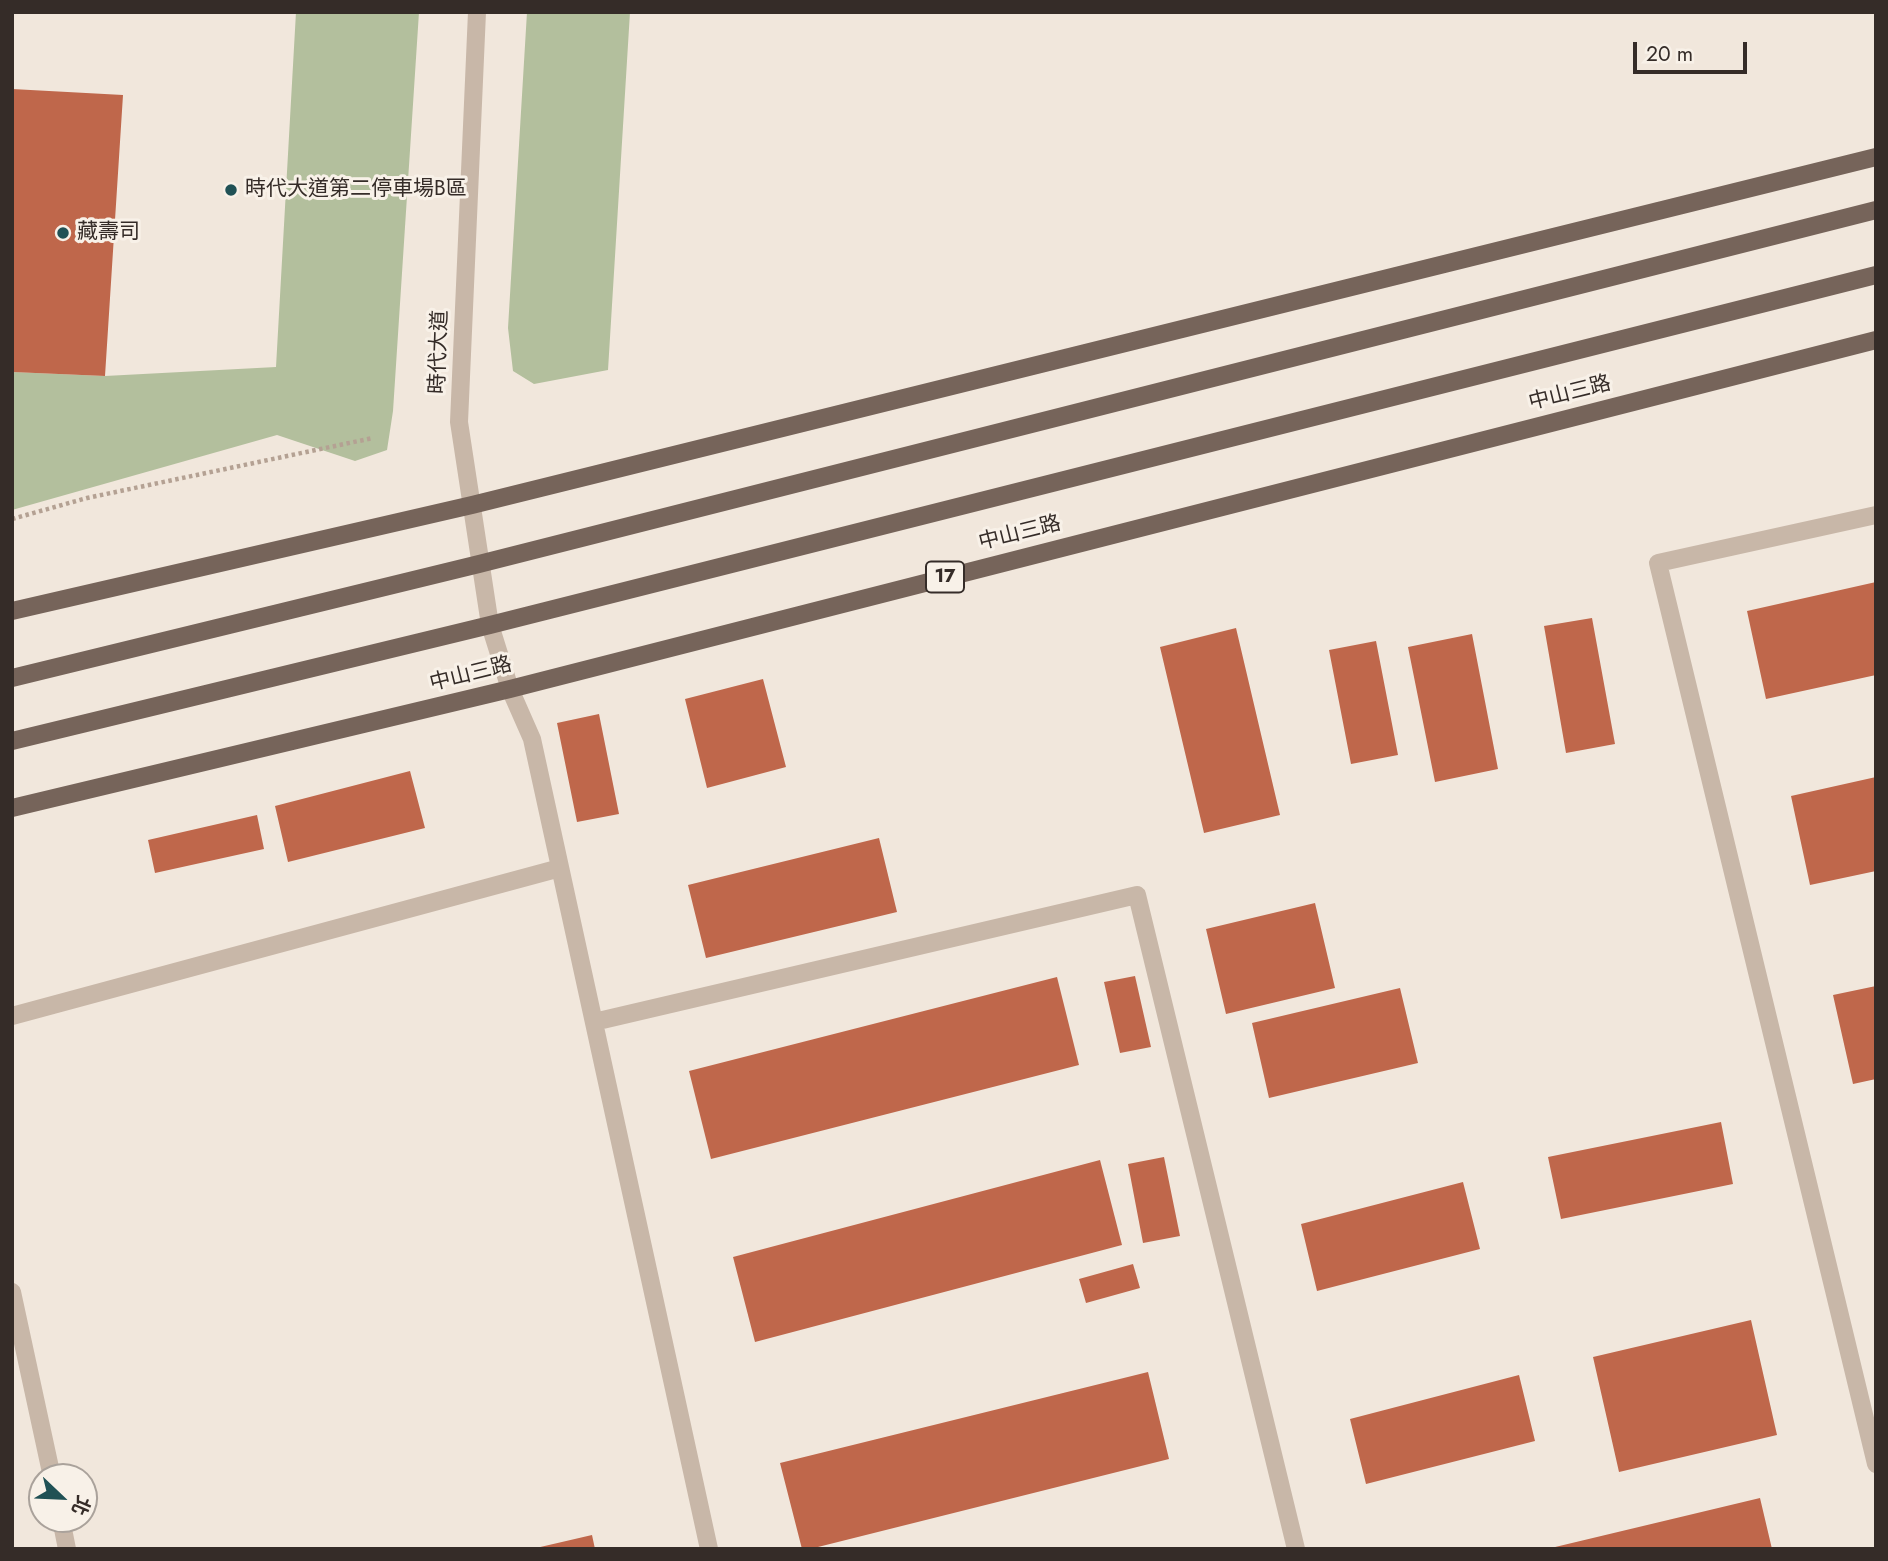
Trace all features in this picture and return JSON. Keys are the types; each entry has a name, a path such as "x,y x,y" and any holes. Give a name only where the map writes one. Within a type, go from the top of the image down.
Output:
{"main road":[{"path":"12,611 472,505 1876,157"},
{"path":"12,678 479,564 1876,210"},
{"name":"中山三路","path":"12,741 490,625 1876,275"},
{"name":"中山三路","path":"12,808 510,689 1876,340"}],"street":[{"name":"時代大道","path":"477,12 459,422 479,564 490,625 510,689 531,739 709,1549"},
{"path":"1876,515 1658,563 1876,1464"},
{"path":"12,1016 560,869"},
{"path":"594,1022 1137,895 1296,1549"},
{"path":"12,1292 49,1463"}],"path":[{"path":"12,519 87,498 373,438"}],"green space":[{"path":"296,12 419,12 393,411 387,450 355,461 277,435 12,510 12,372 105,376 276,367"},
{"path":"527,12 630,12 608,370 534,384 513,371 508,328"}],"building":[{"name":"藏壽司","path":"12,89 123,95 105,376 12,372"},
{"path":"1876,582 1876,675 1766,699 1747,611"},
{"path":"1592,618 1615,744 1566,753 1544,626"},
{"path":"1236,628 1280,815 1204,833 1160,647"},
{"path":"1472,634 1498,769 1435,782 1408,647"},
{"path":"1376,641 1398,755 1351,764 1329,650"},
{"path":"763,679 786,767 707,788 685,699"},
{"path":"599,714 619,814 577,822 557,723"},
{"path":"410,771 425,828 288,862 275,806"},
{"path":"1876,777 1876,871 1810,885 1791,796"},
{"path":"257,815 264,849 155,873 148,840"},
{"path":"879,838 897,912 706,958 688,885"},
{"path":"1315,903 1335,988 1226,1014 1206,929"},
{"path":"1135,976 1151,1047 1120,1053 1104,982"},
{"path":"1057,977 1079,1065 711,1159 689,1071"},
{"path":"1876,986 1876,1079 1853,1084 1833,995"},
{"path":"1400,988 1418,1063 1269,1098 1252,1023"},
{"path":"1721,1122 1733,1184 1561,1219 1548,1157"},
{"path":"1164,1157 1180,1236 1143,1243 1128,1164"},
{"path":"1100,1160 1122,1245 755,1342 733,1257"},
{"path":"1463,1182 1480,1249 1317,1291 1301,1224"},
{"path":"1133,1264 1140,1288 1086,1303 1079,1279"},
{"path":"1751,1320 1777,1435 1619,1472 1593,1357"},
{"path":"1148,1372 1169,1459 802,1549 780,1463"},
{"path":"1519,1375 1535,1441 1366,1484 1350,1419"},
{"path":"1760,1498 1772,1549 1551,1548"},
{"path":"592,1535 595,1549 536,1548"}],"place":[{"name":"時代大道第二停車場B區","path":"231,190"},
{"name":"藏壽司","path":"63,233"}]}
